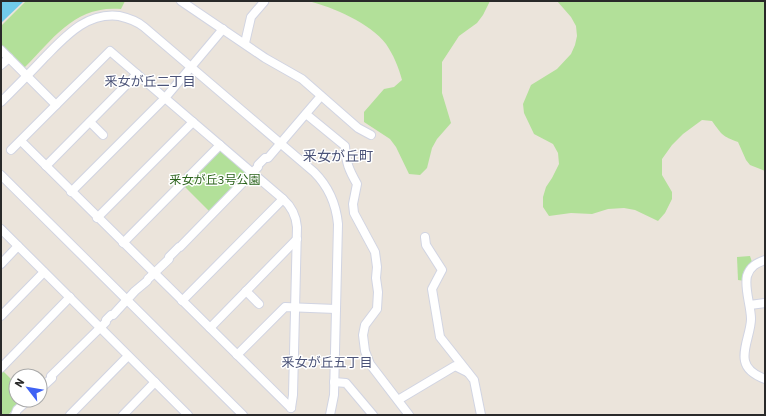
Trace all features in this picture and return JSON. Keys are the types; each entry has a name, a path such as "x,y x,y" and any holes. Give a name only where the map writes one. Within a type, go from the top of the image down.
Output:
{"street":[{"path":"181,1 265,58 302,79 358,128 371,135"},
{"path":"245,43 251,18 264,2 263,1"},
{"path":"1,102 77,26 89,20 109,15 121,17 139,23 192,66 320,178 329,191 334,202 338,224 334,382 333,402 330,415"},
{"path":"71,192 165,98 223,29"},
{"path":"1,50 56,105"},
{"path":"11,150 110,51 283,199 290,206 295,215 298,227 291,408 97,218 21,141"},
{"path":"1,65 9,58"},
{"path":"46,166 137,74"},
{"path":"48,382 52,378 51,376 139,287 147,281 265,158 268,158 271,155 321,96"},
{"path":"306,114 345,146 346,162 350,172 358,184 353,204 354,214 375,252 377,267 377,310 364,326 363,335 365,351 370,364 409,415"},
{"path":"90,122 103,135"},
{"path":"97,218 192,122"},
{"path":"123,243 220,145"},
{"path":"1,175 243,415"},
{"path":"182,301 283,199"},
{"path":"1,229 155,382 183,413"},
{"path":"426,237 426,246 442,270 432,289 440,337 474,380 481,415"},
{"path":"210,328 297,239"},
{"path":"1,264 18,246"},
{"path":"765,260 756,263 747,276 751,319 745,356 745,362 749,370 765,379"},
{"path":"1,316 44,272"},
{"path":"246,291 259,304"},
{"path":"1,368 70,298"},
{"path":"750,305 765,304"},
{"path":"237,355 285,307 336,309"},
{"path":"70,415 128,356"},
{"path":"398,400 455,366 468,372"},
{"path":"123,415 155,382"},
{"path":"334,382 346,383 373,415"}],"green space":[{"path":"26,1 125,1 121,9 105,9 91,12 78,18 56,35 23,68 1,46 1,26"},
{"path":"308,1 490,1 477,23 459,36 442,62 442,93 451,123 437,139 432,148 427,168 420,175 409,174 396,147 390,139 364,122 364,112 384,89 394,87 402,80 396,61 389,48 379,36 361,23 328,7"},
{"path":"557,1 765,1 765,171 750,165 746,160 738,142 723,134 712,121 702,120 683,134 672,145 662,159 662,175 672,192 672,199 665,213 658,221 635,210 624,208 608,209 592,214 571,213 549,216 543,207 543,197 546,187 559,164 558,153 553,144 534,134 524,113 523,104 531,85 557,69 571,54 575,45 577,36 576,26 571,17"},
{"name":"釆女が丘3号公園","path":"218,151 222,151 245,170 246,174 209,211 184,186"},
{"path":"750,256 752,262 745,281 738,280 737,257"},
{"path":"2,370 8,376 8,408 15,408 8,415 1,415"}],"water":[{"path":"1,1 24,1 1,23"}],"district":[{"name":"釆女が丘二丁目","path":"150,81"},
{"name":"釆女が丘町","path":"338,156"},
{"name":"釆女が丘五丁目","path":"327,362"}]}
